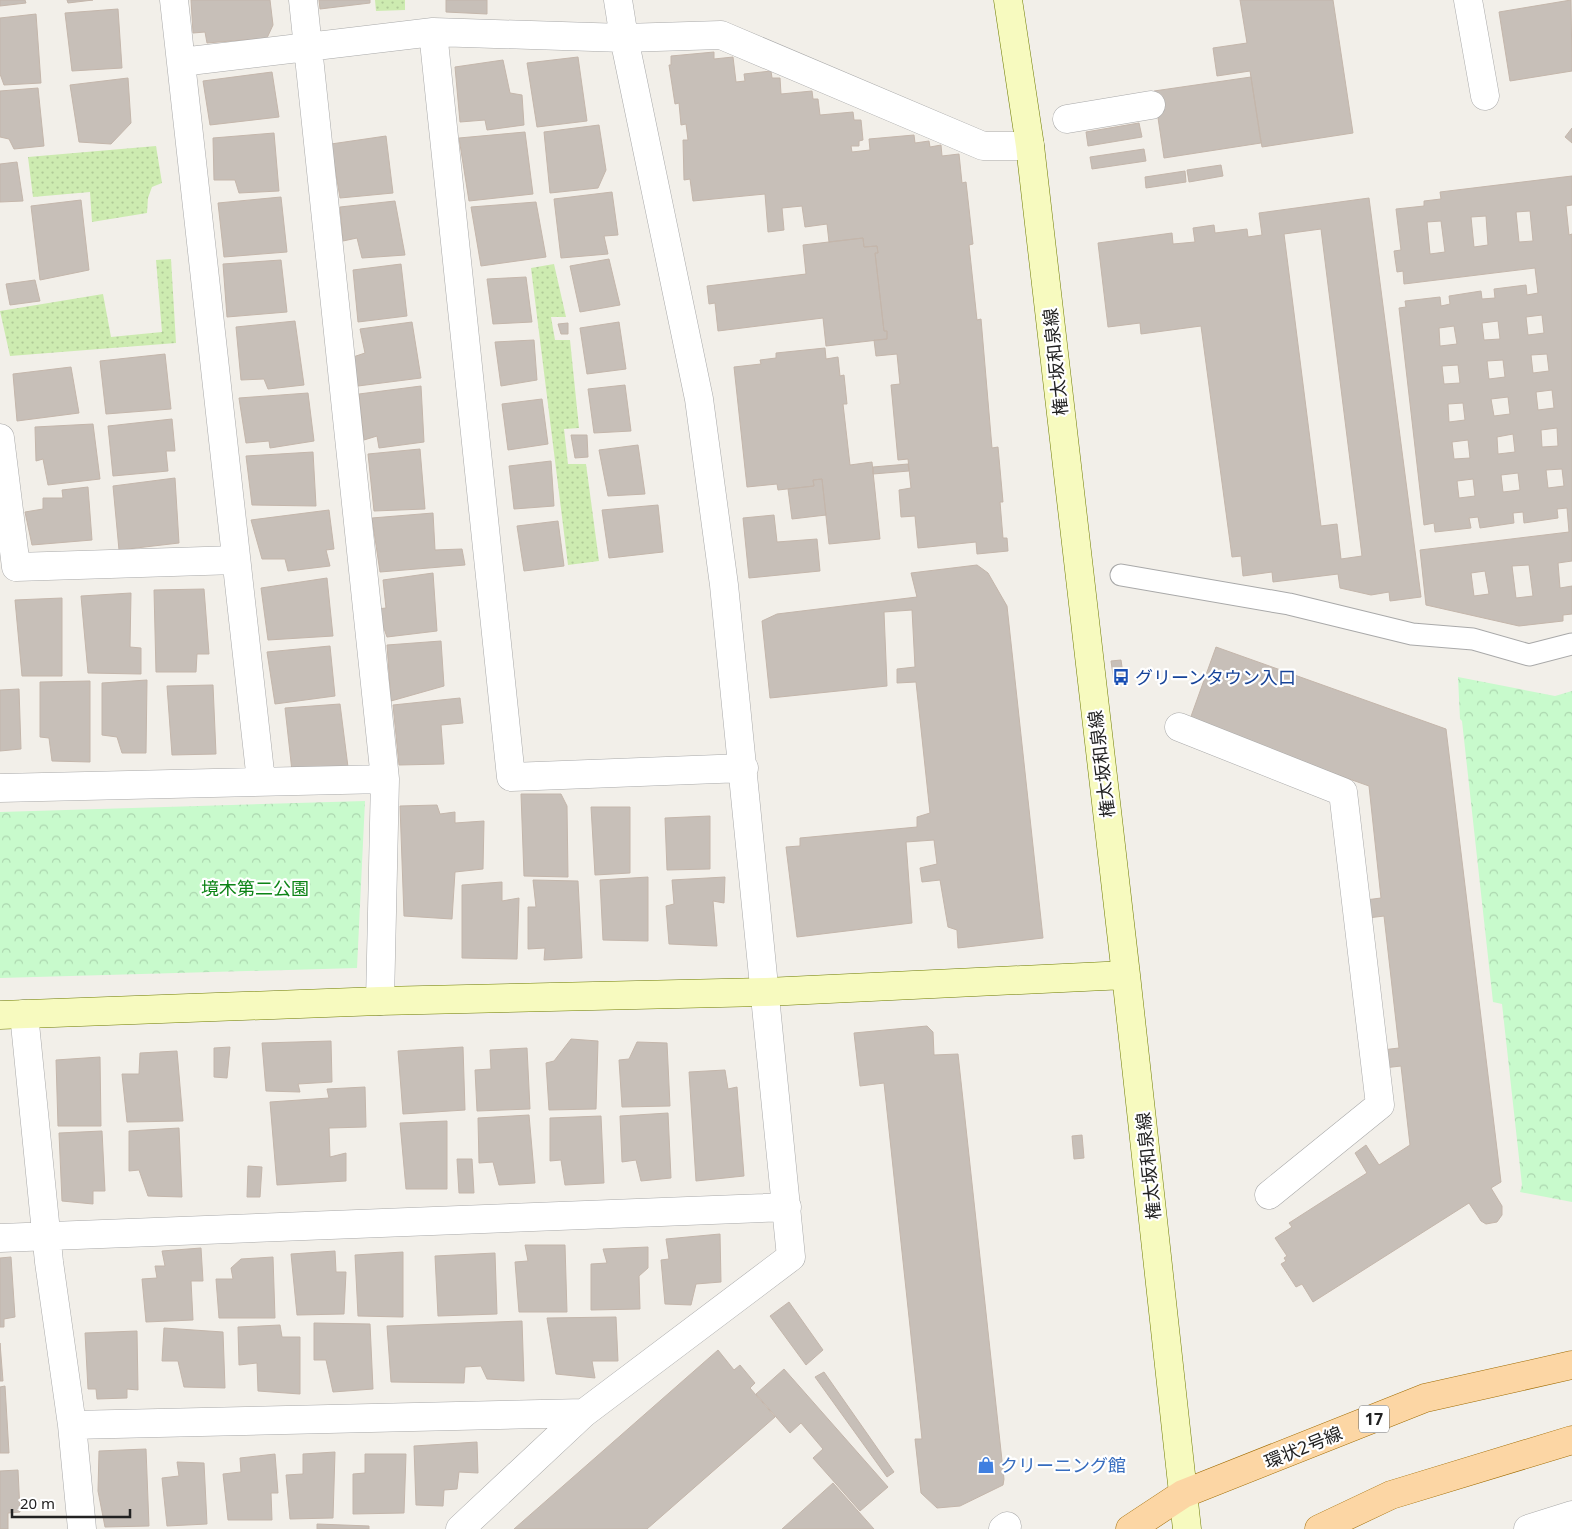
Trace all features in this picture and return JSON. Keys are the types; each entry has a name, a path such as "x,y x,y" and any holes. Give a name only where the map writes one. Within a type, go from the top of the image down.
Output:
{"main road":[{"name":"環状2号線","path":"1130,1529 1184,1494 1425,1398 1572,1365"},
{"path":"1319,1529 1391,1495 1572,1440"}],"street":[{"path":"174,0 261,781"},
{"path":"303,0 385,779 380,1001"},
{"path":"460,1529 584,1413 791,1257 744,768 724,585 699,399 624,38 618,0"},
{"name":"権太坂和泉線","path":"1008,0 1030,146 1126,975 1187,1529"},
{"path":"1468,0 1485,96"},
{"path":"181,62 433,32 624,38 721,35 983,146 1030,146"},
{"path":"433,32 511,777 744,768"},
{"path":"1067,119 1151,105"},
{"path":"0,438 16,567 236,560"},
{"path":"1179,727 1342,792 1380,1105 1269,1195"},
{"path":"0,788 385,779"},
{"path":"82,1529 72,1425 46,1236 12,1015 380,1001 766,992 1126,975"},
{"path":"0,1238 787,1207"},
{"path":"72,1425 584,1413"},
{"path":"1528,1529 1572,1515"}],"lane":[{"path":"1121,575 1289,604 1412,634 1473,639 1529,655 1572,644"}],"green space":[{"path":"375,0 405,0 405,10 376,11"},
{"path":"156,146 162,183 152,187 148,198 147,213 92,222 90,192 33,197 28,157"},
{"path":"171,259 176,343 10,356 0,311 103,294 111,337 162,332 156,260"},
{"path":"554,264 566,317 551,317 555,340 570,340 579,428 564,429 568,464 586,464 599,561 568,565 531,268"},
{"path":"1458,677 1555,696 1572,691 1572,1202 1520,1192 1522,1185 1502,1004 1493,1002 1462,721 1460,719"},
{"name":"境木第二公園","path":"365,801 357,968 0,978 0,812"}],"building":[{"path":"0,0 25,0 26,3 0,6"},
{"path":"67,0 93,0 68,3"},
{"path":"191,0 270,0 273,25 267,38 207,43 205,32 193,33"},
{"path":"319,0 370,0 370,3 320,9"},
{"path":"446,0 487,0 487,14 446,12"},
{"path":"1240,0 1333,0 1353,133 1262,147 1250,71 1217,76 1213,48 1247,43"},
{"path":"1571,0 1572,71 1510,81 1499,12"},
{"path":"118,9 122,68 72,71 65,13"},
{"path":"36,14 41,83 4,85 0,74 0,18"},
{"path":"714,52 714,59 733,57 736,82 745,81 744,74 771,71 772,78 780,78 781,94 812,91 813,99 818,99 820,115 853,112 854,120 861,120 863,140 859,141 859,146 851,146 852,152 870,150 869,139 914,135 915,143 929,141 930,147 941,145 942,156 959,154 962,183 966,182 973,244 969,245 977,320 981,319 992,448 998,447 1003,502 1000,502 1003,538 1007,538 1008,551 977,554 976,542 918,548 915,516 901,517 899,490 911,488 908,459 898,460 891,385 900,384 897,354 876,356 874,340 887,339 887,331 884,331 875,253 878,253 877,246 864,247 863,238 829,242 827,224 805,227 802,206 782,208 784,230 768,232 765,194 693,201 690,179 684,180 683,140 688,140 686,124 681,125 679,103 675,104 669,65 671,65 671,56"},
{"path":"578,57 587,121 537,127 527,63"},
{"path":"503,60 510,93 522,95 524,125 487,130 485,120 460,122 455,67"},
{"path":"272,72 279,117 210,125 203,81"},
{"path":"1251,77 1261,143 1164,158 1154,91"},
{"path":"128,78 131,123 111,144 79,142 70,85"},
{"path":"38,88 44,146 14,149 9,139 0,137 0,91"},
{"path":"1139,123 1142,137 1088,146 1086,132"},
{"path":"599,125 606,170 598,188 550,193 544,132"},
{"path":"1572,128 1572,143 1565,137"},
{"path":"525,132 533,194 469,201 459,138"},
{"path":"274,133 279,191 239,193 235,180 214,180 213,138"},
{"path":"386,136 393,193 340,198 331,144"},
{"path":"1144,149 1146,161 1092,169 1090,157"},
{"path":"17,162 23,201 0,202 0,164"},
{"path":"1221,165 1223,176 1189,182 1187,170"},
{"path":"1185,171 1186,182 1146,188 1145,177"},
{"path":"1572,176 1572,205 1566,206 1569,235 1572,234 1572,561 1558,563 1560,588 1572,586 1572,614 1563,615 1563,621 1519,626 1426,605 1420,550 1569,532 1567,508 1557,509 1558,518 1524,523 1523,512 1513,513 1514,523 1480,528 1478,517 1469,518 1471,528 1435,532 1434,523 1424,525 1399,308 1406,307 1405,301 1440,297 1441,306 1450,304 1449,296 1481,291 1482,299 1495,298 1494,289 1526,285 1527,295 1538,293 1535,268 1404,284 1403,271 1397,272 1394,251 1401,250 1396,209 1424,206 1424,201 1441,199 1440,192","holes":["1530,211 1533,241 1519,242 1516,212","1486,216 1488,245 1474,247 1471,217","1441,221 1445,252 1430,254 1427,222","1542,315 1544,333 1528,335 1526,317","1498,321 1500,339 1484,340 1482,323","1454,326 1457,344 1440,346 1439,328","1547,354 1549,371 1533,373 1531,355","1503,360 1505,377 1489,379 1487,361","1458,365 1460,383 1444,384 1442,366","1552,390 1554,408 1538,410 1536,392","1508,397 1510,414 1494,416 1491,399","1463,403 1465,420 1449,422 1448,404","1557,428 1558,446 1542,447 1541,430","1513,434 1515,452 1498,454 1497,437","1468,440 1470,458 1454,459 1452,442","1562,469 1564,486 1548,488 1546,470","1518,473 1520,490 1503,492 1501,475","1473,479 1475,496 1459,498 1457,481","1529,565 1533,596 1516,598 1512,566","1485,571 1489,594 1474,596 1471,573"]},
{"path":"612,192 618,235 604,236 608,254 561,258 554,199"},
{"path":"281,197 287,252 224,257 218,203"},
{"path":"1369,198 1421,597 1390,601 1389,592 1371,595 1340,588 1338,574 1273,582 1272,572 1243,576 1241,556 1232,557 1201,326 1141,334 1140,323 1108,327 1098,243 1172,233 1173,244 1195,242 1193,228 1214,225 1215,233 1247,229 1248,237 1262,235 1259,213","holes":["1321,229 1362,556 1341,559 1337,524 1321,526 1284,234"]},
{"path":"81,200 89,270 40,280 31,206"},
{"path":"395,201 405,255 362,258 357,238 343,241 340,207"},
{"path":"536,202 546,257 481,266 471,207"},
{"path":"863,238 864,247 877,246 878,253 875,253 884,331 887,331 887,339 826,346 823,318 718,331 715,303 709,304 707,286 806,274 803,245"},
{"path":"609,259 620,305 580,312 570,266"},
{"path":"281,260 287,312 227,317 223,264"},
{"path":"401,264 407,316 358,322 353,270"},
{"path":"526,277 532,322 493,324 487,279"},
{"path":"35,280 40,301 10,305 6,284"},
{"path":"295,321 304,385 268,389 264,379 241,380 236,327"},
{"path":"412,322 421,378 358,386 353,357 365,353 360,329"},
{"path":"619,322 626,369 587,374 580,328"},
{"path":"568,323 568,334 561,334 558,324"},
{"path":"534,340 537,380 501,386 495,342"},
{"path":"825,348 826,359 838,357 840,376 844,375 847,404 843,404 850,465 872,462 880,539 829,544 822,479 813,480 814,486 778,490 777,484 747,487 734,367 761,364 760,360 776,358 776,353"},
{"path":"165,354 171,409 106,414 100,361"},
{"path":"71,367 79,413 17,421 13,374"},
{"path":"625,385 631,431 594,433 588,389"},
{"path":"421,386 424,442 379,448 377,436 364,440 359,394"},
{"path":"308,393 314,441 270,448 269,441 246,443 239,398"},
{"path":"542,399 548,444 508,450 502,404"},
{"path":"172,419 175,451 166,451 168,471 113,476 108,426"},
{"path":"93,424 100,479 48,485 43,459 36,461 35,427"},
{"path":"571,435 587,435 588,457 575,458"},
{"path":"638,445 645,494 608,496 599,450"},
{"path":"420,449 425,509 374,511 368,454"},
{"path":"313,452 316,506 252,505 246,456"},
{"path":"551,461 554,506 514,509 509,466"},
{"path":"908,464 909,471 873,474 873,467"},
{"path":"175,478 179,543 119,550 113,486"},
{"path":"822,479 826,515 792,519 788,489 814,486 813,480"},
{"path":"88,487 92,540 32,545 25,512 43,509 43,498 63,498 62,490"},
{"path":"658,505 663,552 609,558 602,510"},
{"path":"329,510 334,549 326,550 330,566 288,571 285,559 262,559 251,520"},
{"path":"433,513 435,550 462,549 465,565 380,572 372,518"},
{"path":"774,515 777,542 817,539 820,571 749,578 743,518"},
{"path":"558,521 564,566 524,571 517,526"},
{"path":"977,565 988,573 1007,606 1043,938 958,948 957,930 948,927 940,880 922,882 920,868 937,864 934,840 906,842 912,923 797,937 786,847 800,846 800,838 917,827 917,817 930,813 916,682 897,683 897,669 915,667 912,610 884,612 887,686 770,698 762,621 777,614 917,597 911,573"},
{"path":"433,573 437,631 387,637 377,609 386,608 383,580"},
{"path":"327,578 333,636 268,640 261,588"},
{"path":"204,589 209,654 197,654 196,672 156,672 154,590"},
{"path":"131,593 130,647 141,648 141,674 88,673 81,596"},
{"path":"62,598 62,676 22,676 15,600"},
{"path":"441,641 444,686 391,701 387,645"},
{"path":"330,646 335,696 275,704 267,652"},
{"path":"1216,647 1446,729 1501,1182 1491,1188 1502,1206 1502,1215 1497,1222 1486,1224 1481,1221 1469,1203 1313,1302 1302,1284 1296,1287 1281,1264 1286,1261 1284,1258 1287,1256 1275,1238 1292,1227 1289,1223 1367,1173 1355,1153 1366,1145 1379,1165 1410,1145 1401,1066 1375,1069 1373,1051 1399,1048 1384,916 1352,920 1350,902 1381,898 1369,786 1189,722"},
{"path":"1121,660 1124,681 1114,682 1111,661"},
{"path":"147,680 146,753 122,753 117,737 102,735 102,683"},
{"path":"90,681 90,762 52,761 49,738 40,737 40,682"},
{"path":"213,685 216,754 172,755 167,686"},
{"path":"19,689 21,749 0,751 0,690"},
{"path":"460,698 463,723 441,725 444,764 399,765 393,705"},
{"path":"340,704 348,767 292,771 285,708"},
{"path":"521,794 561,794 567,806 568,877 524,876"},
{"path":"437,805 440,814 455,812 455,823 484,821 483,869 455,872 452,919 404,916 400,806"},
{"path":"591,807 630,807 630,873 595,875"},
{"path":"710,816 710,869 667,870 665,818"},
{"path":"648,877 648,941 603,940 600,880"},
{"path":"725,877 724,903 713,901 717,946 669,944 666,906 674,904 672,880"},
{"path":"533,880 578,881 582,958 544,960 545,948 528,949 528,907 536,907"},
{"path":"502,882 502,901 519,898 517,959 462,958 462,885"},
{"path":"927,1026 933,1032 934,1055 958,1054 1004,1479 1003,1485 960,1506 937,1508 921,1493 915,1439 922,1439 884,1083 860,1086 854,1033"},
{"path":"571,1039 598,1041 596,1109 549,1110 546,1063 554,1061"},
{"path":"331,1041 332,1082 298,1084 300,1092 266,1091 262,1043"},
{"path":"637,1042 667,1043 670,1106 622,1107 619,1060 629,1059"},
{"path":"230,1047 227,1078 214,1077 214,1048"},
{"path":"463,1047 465,1110 403,1114 398,1051"},
{"path":"527,1048 530,1109 477,1111 475,1070 491,1069 490,1050"},
{"path":"177,1051 183,1121 127,1122 122,1074 139,1074 140,1053"},
{"path":"100,1057 101,1126 58,1126 56,1060"},
{"path":"725,1070 728,1089 737,1087 744,1176 696,1181 689,1072"},
{"path":"365,1087 366,1127 329,1128 330,1157 346,1153 346,1181 277,1185 270,1102 329,1098 327,1089"},
{"path":"668,1113 671,1178 641,1181 636,1160 622,1162 620,1116"},
{"path":"529,1115 535,1183 499,1185 493,1162 479,1163 478,1118"},
{"path":"601,1116 604,1183 565,1185 561,1160 550,1161 550,1118"},
{"path":"447,1121 447,1189 406,1189 400,1123"},
{"path":"179,1128 182,1197 148,1196 139,1170 129,1171 129,1131"},
{"path":"102,1131 105,1191 93,1191 93,1204 62,1201 59,1133"},
{"path":"1082,1135 1084,1158 1074,1159 1072,1136"},
{"path":"457,1159 472,1159 474,1193 459,1193"},
{"path":"248,1166 262,1167 260,1197 247,1197"},
{"path":"720,1234 721,1282 696,1284 691,1305 665,1304 661,1260 669,1259 666,1239"},
{"path":"525,1245 565,1245 567,1312 519,1312 515,1262 528,1261"},
{"path":"648,1247 648,1268 639,1276 640,1309 591,1310 591,1264 607,1263 603,1249"},
{"path":"201,1248 203,1281 191,1281 193,1320 146,1322 142,1279 157,1278 155,1266 165,1266 162,1251"},
{"path":"335,1251 336,1272 346,1272 344,1314 297,1315 291,1254"},
{"path":"403,1252 403,1317 358,1316 355,1255"},
{"path":"495,1253 497,1314 438,1316 435,1256"},
{"path":"11,1257 15,1317 4,1319 4,1327 0,1327 0,1258"},
{"path":"273,1257 275,1318 219,1318 216,1279 233,1279 231,1268 241,1259"},
{"path":"789,1302 823,1350 806,1365 770,1316"},
{"path":"616,1317 618,1361 592,1361 595,1378 556,1374 547,1318"},
{"path":"522,1321 524,1381 487,1379 481,1366 465,1367 464,1383 391,1382 387,1326"},
{"path":"314,1323 370,1324 373,1389 333,1392 326,1360 314,1360"},
{"path":"280,1325 282,1337 300,1337 300,1394 258,1391 257,1363 239,1365 238,1327"},
{"path":"164,1328 223,1332 225,1388 184,1387 178,1361 162,1361"},
{"path":"137,1331 138,1390 127,1389 127,1398 97,1399 96,1389 88,1389 85,1333"},
{"path":"0,1343 3,1381 0,1381"},
{"path":"718,1350 734,1370 740,1365 755,1383 750,1388 775,1417 647,1529 514,1529"},
{"path":"784,1369 888,1487 860,1511 813,1458 823,1449 801,1423 790,1433 756,1394"},
{"path":"824,1372 894,1472 887,1477 815,1377"},
{"path":"5,1386 9,1453 0,1453 0,1387"},
{"path":"477,1442 478,1473 459,1472 457,1489 444,1490 443,1506 416,1505 414,1446"},
{"path":"146,1449 149,1526 105,1527 98,1491 99,1451"},
{"path":"335,1452 333,1518 290,1519 286,1475 303,1474 303,1454"},
{"path":"275,1454 278,1493 271,1493 272,1520 228,1520 223,1474 241,1472 240,1458"},
{"path":"365,1454 406,1454 404,1513 353,1514 353,1474 365,1473"},
{"path":"177,1462 204,1463 207,1524 167,1526 162,1478 179,1476"},
{"path":"18,1470 20,1512 8,1513 8,1529 0,1529 0,1471"},
{"path":"833,1483 874,1529 782,1529"},
{"path":"317,1524 369,1526 369,1529 317,1529"}],"place":[{"name":"グリーンタウン入口","path":"1121,677"},
{"name":"クリーニング館","path":"986,1465"}]}
